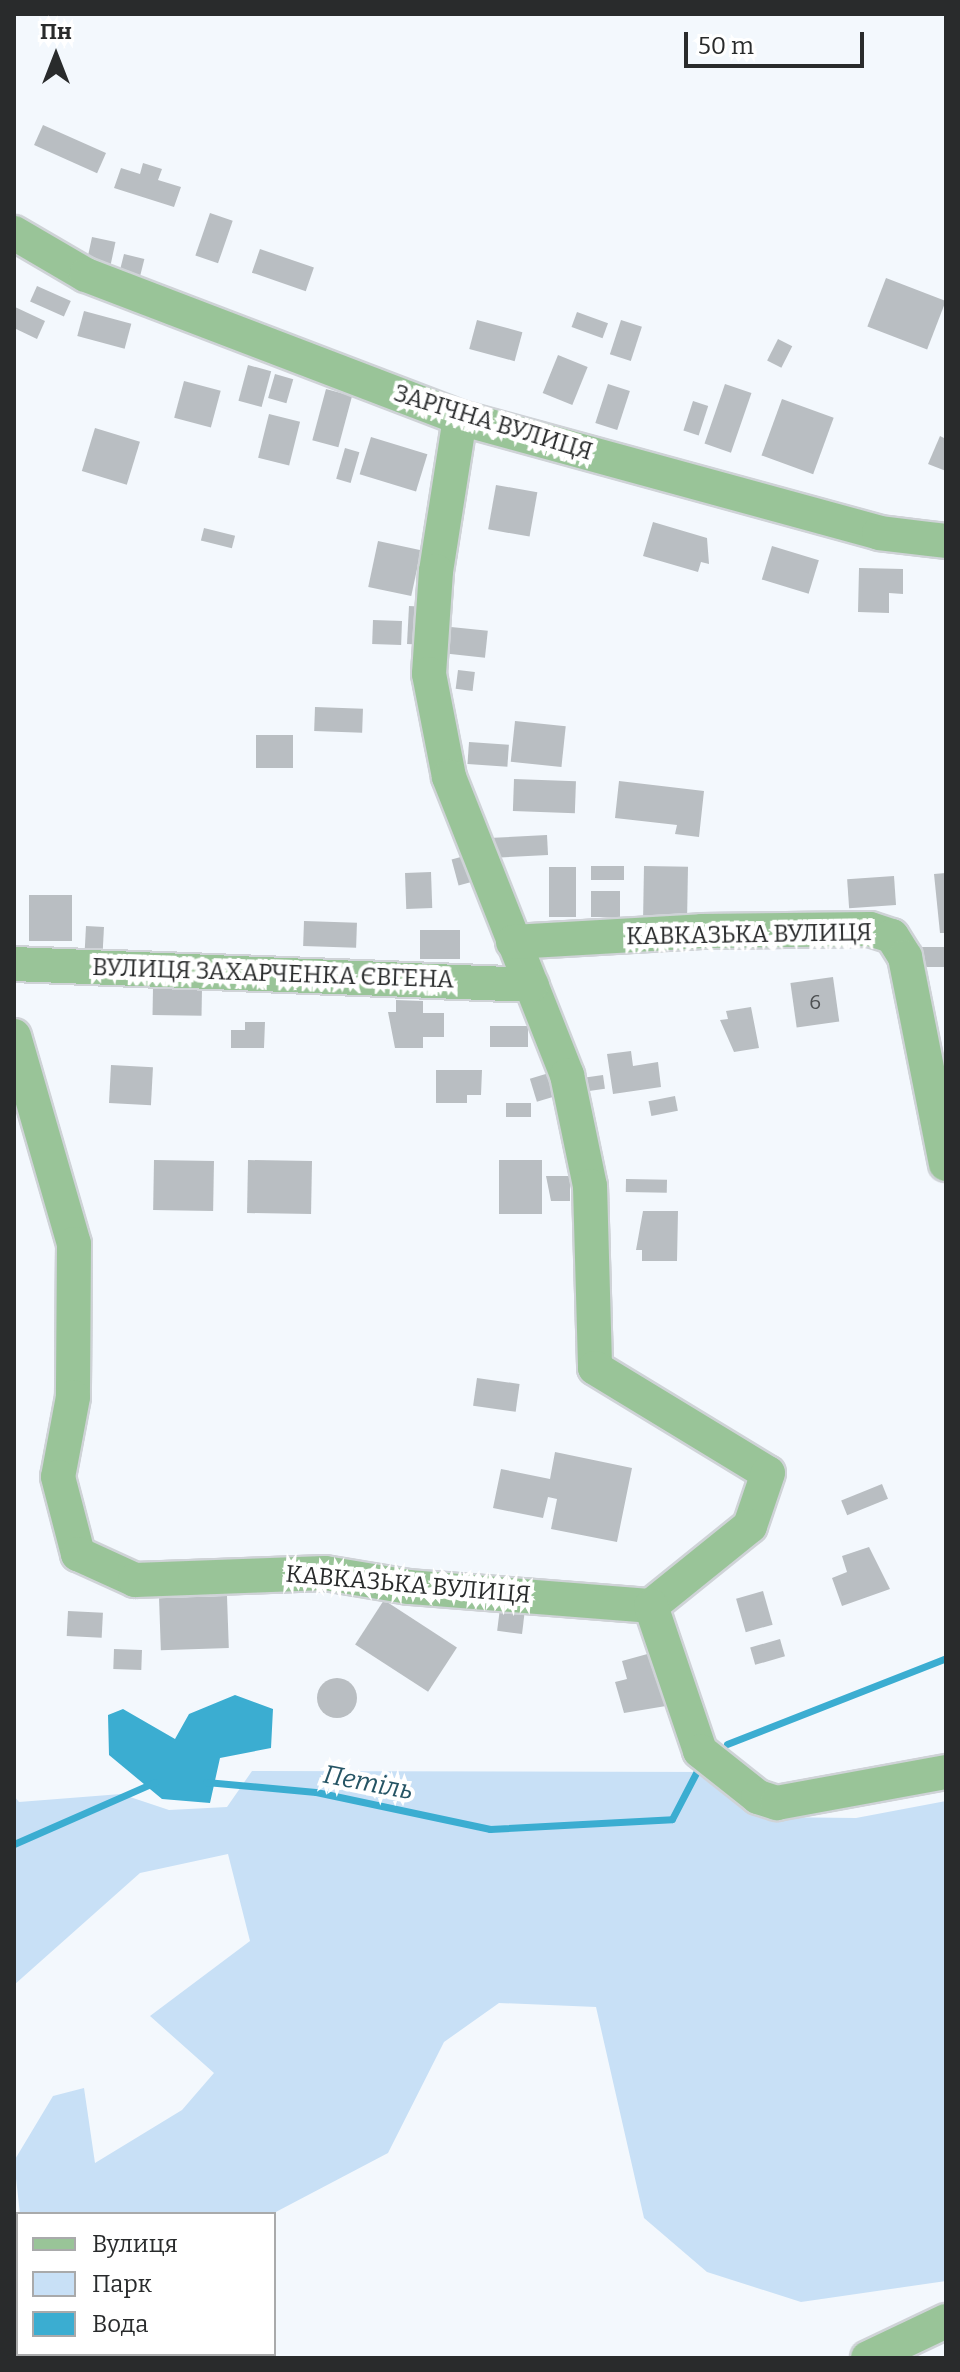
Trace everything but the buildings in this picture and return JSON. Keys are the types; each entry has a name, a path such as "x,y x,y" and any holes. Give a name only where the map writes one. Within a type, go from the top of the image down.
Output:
{"street":[{"name":"ЗАРІЧНА ВУЛИЦЯ","path":"14,233 86,275 460,418 879,533 946,541"},
{"path":"460,418 436,571 429,674 449,777 567,1075 590,1186 595,1368 768,1473 750,1526 651,1606 700,1751 758,1797 777,1803 946,1772"},
{"name":"КАВКАЗЬКА ВУЛИЦЯ","path":"513,942 702,931 870,929 892,936 905,957 946,1164"},
{"name":"ВУЛИЦЯ ЗАХАРЧЕНКА ЄВГЕНА","path":"14,964 532,985"},
{"name":"КАВКАЗЬКА ВУЛИЦЯ","path":"14,1036 74,1244 73,1397 58,1477 78,1554 135,1580 325,1573 409,1587 651,1606"},
{"path":"868,2358 946,2321"}],"green space":[{"path":"252,1771 709,1772 769,1817 856,1818 946,1801 946,2281 801,2302 707,2272 644,2218 596,2007 499,2003 444,2042 388,2153 276,2212 20,2212 14,2161 53,2096 84,2088 95,2163 182,2110 214,2073 150,2016 250,1941 228,1854 140,1873 14,1985 14,1796 19,1802 121,1794 169,1810 227,1807"}],"water":[{"path":"235,1695 273,1709 271,1748 220,1758 210,1803 162,1799 109,1755 108,1715 123,1709 175,1739 189,1714"}],"waterway":[{"name":"Петіль","path":"727,1744 946,1658"},
{"name":"Петіль","path":"206,1782 316,1792 490,1829 672,1819 697,1771"},
{"name":"Петіль","path":"14,1844 155,1782"}]}
